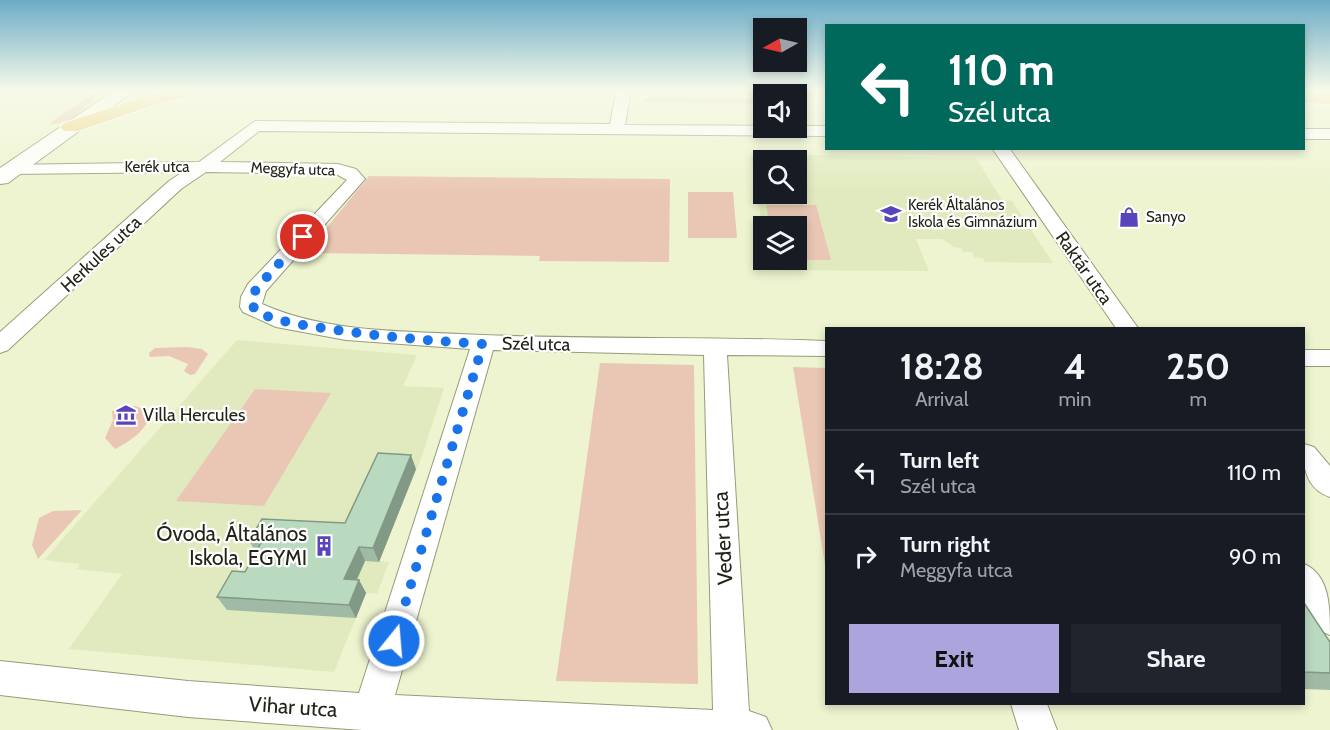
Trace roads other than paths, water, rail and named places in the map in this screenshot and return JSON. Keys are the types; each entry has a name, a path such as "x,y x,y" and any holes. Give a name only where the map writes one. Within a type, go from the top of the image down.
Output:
{"main road":[{"path":"71,127 79,124"}],"street":[{"path":"6,173 74,124"},
{"name":"Kerék utca","path":"6,173 204,166 255,126 825,131"},
{"path":"1305,134 1330,134"},
{"name":"Raktár utca","path":"1001,150 1126,327"},
{"name":"Meggyfa utca","path":"204,166 338,169 350,173 356,180 256,289 251,307"},
{"name":"Herkules utca","path":"0,345 175,185 204,166"},
{"name":"Szél utca","path":"251,307 265,316 289,323 392,337 483,344 825,348"},
{"path":"371,714 483,344"},
{"name":"Veder utca","path":"715,346 739,730"},
{"path":"1305,358 1330,358"},
{"path":"1305,455 1330,486"},
{"name":"Vihar utca","path":"0,678 119,694 371,714 660,729 739,730"},
{"path":"1029,705 1038,730"}],"place":[{"name":"Kerék Általános Iskola és Gimnázium","path":"891,214"},
{"name":"Sanyo","path":"1129,217"},
{"name":"Villa Hercules","path":"126,415"},
{"name":"Óvoda, Általános Iskola, EGYMI","path":"324,546"}]}
